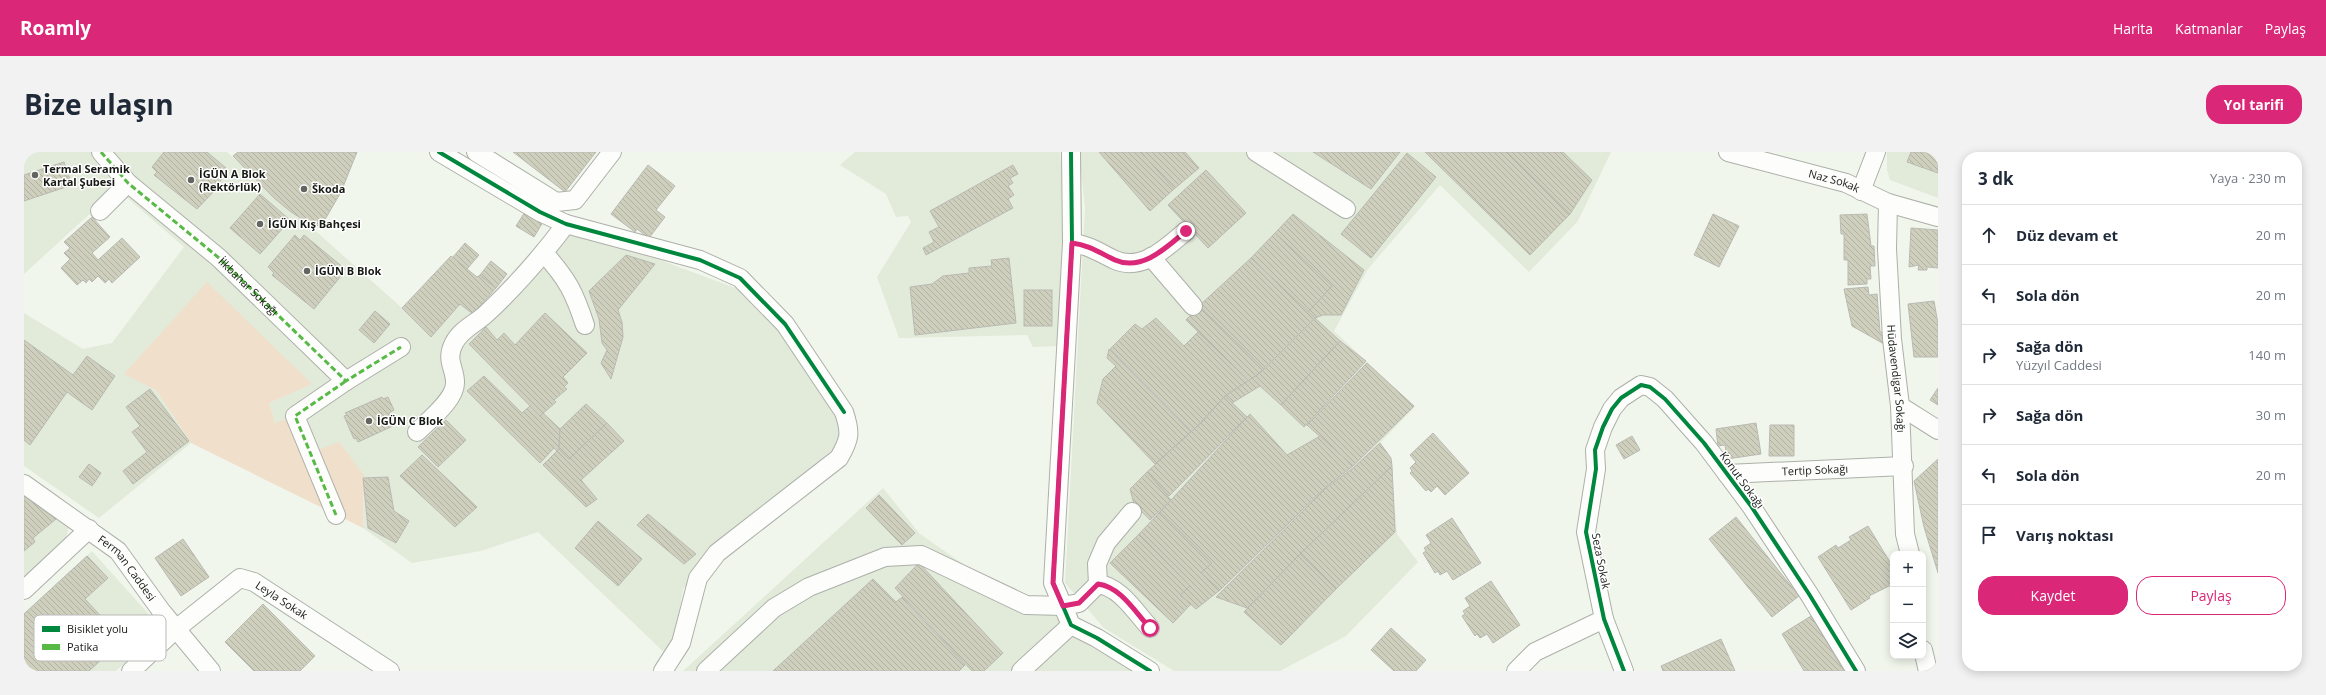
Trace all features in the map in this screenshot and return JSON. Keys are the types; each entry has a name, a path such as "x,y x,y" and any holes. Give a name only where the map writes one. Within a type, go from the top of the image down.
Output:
{"street":[{"name":"İlkbahar Sokağı","path":"101,152 128,182 219,258 346,380"},
{"path":"440,152 540,212 566,224 700,260 740,278 785,324 844,412 850,428 848,444 839,458 717,553 698,578 690,602 681,644 663,671"},
{"path":"476,152 556,202 575,200 612,152"},
{"path":"1071,152 1072,243 1053,583 1071,625 1097,638 1150,671"},
{"path":"1256,152 1346,209"},
{"name":"Naz Sokak","path":"1728,152 1846,183 1888,202 1938,217"},
{"path":"1861,191 1876,152"},
{"path":"100,210 128,182"},
{"name":"Hüdavendigar Sokağı","path":"1888,202 1887,249 1892,339 1900,406 1904,466 1905,534 1909,551"},
{"path":"418,432 448,401 456,382 450,363 454,343 471,323 486,314 544,253 566,224"},
{"path":"1072,243 1091,247 1115,260 1135,262 1151,257 1163,250 1186,231"},
{"path":"544,253 564,275 574,294 585,325"},
{"path":"1151,257 1193,306"},
{"path":"336,515 295,416 346,380 401,347"},
{"name":"Konut Sokağı","path":"1595,450 1612,409 1633,389 1641,385 1650,387 1665,399 1704,443 1751,506 1809,594 1856,671"},
{"path":"1900,406 1938,430"},
{"name":"Seza Sokak","path":"1595,450 1596,468 1586,532 1604,619 1624,671"},
{"name":"Tertip Sokağı","path":"1727,474 1904,466"},
{"name":"Ferman Caddesi","path":"24,484 118,551 166,615"},
{"path":"706,671 774,608 809,587 885,557 921,554 1019,603 1026,605 1063,606 1079,603 1098,584 1097,564 1106,543 1132,512"},
{"path":"24,590 89,529"},
{"name":"Leyla Sokak","path":"176,629 240,578 254,582 390,671"},
{"path":"1098,584 1107,585 1121,595 1150,628"},
{"name":"Ferman Caddesi","path":"166,616 211,671"},
{"path":"1516,671 1535,652 1604,619"},
{"path":"1021,671 1071,625"},
{"path":"166,638 176,629"},
{"path":"131,671 142,661"}],"shaded area":[{"path":"24,152 227,152 402,308 431,337 460,304 473,314 557,224 633,250 738,289 758,304 783,334 843,426 843,441 722,540 683,589 678,619 668,656 538,532 481,551 412,563 363,528 364,475 310,453 275,424 269,403 312,383 156,390 191,443 99,518 24,466 24,313 83,349 112,343 184,247 117,189 24,274"},
{"path":"855,152 1060,152 1064,203 1057,346 1033,347 1027,335 899,338 877,277 911,222 908,216 896,217 886,194 840,165"},
{"path":"1079,152 1611,152 1578,221 1529,272 1440,185 1368,269 1334,331 1415,407 1379,444 1391,459 1397,534 1418,562 1346,636 1280,671 1174,671 1104,628 1065,583 1085,208"},
{"path":"1887,152 1938,152 1938,198 1890,180 1887,170"},
{"path":"207,282 312,384 269,403 275,423 295,416 310,453 339,442 364,475 363,528 191,443 156,390 124,374"},
{"path":"883,488 920,534 966,566 1024,597 1090,638 1136,671 683,671"},
{"path":"24,495 69,527 64,545 24,581"},
{"path":"92,551 149,615 34,615 34,661 126,661 116,671 24,671 24,613"}],"building":[{"name":"İGÜN A Blok (Rektörlük)","path":"164,152 207,152 226,168 222,173 225,175 217,185 219,186 197,209 154,175 157,172 152,167"},
{"name":"Škoda","path":"238,152 357,152 341,192 323,223 315,227 291,212 274,198 233,156"},
{"path":"513,152 596,152 565,192"},
{"path":"1099,152 1141,152 1174,189 1150,211"},
{"path":"1141,152 1185,152 1199,168 1174,189"},
{"path":"1313,152 1400,152 1371,189"},
{"path":"1425,152 1507,152 1570,214 1530,255"},
{"path":"1507,152 1563,152 1592,180 1570,214"},
{"path":"1911,152 1938,152 1938,173 1907,162"},
{"path":"1407,153 1436,177 1371,258 1341,234"},
{"path":"64,162 72,185 24,201 24,175"},
{"path":"648,165 675,186 656,210 665,217 649,238 637,229 635,232 611,214"},
{"path":"1013,165 1018,174 1010,178 1013,183 1008,186 1014,195 1008,199 1013,208 926,255 923,248 934,242 929,232 939,227 930,211"},
{"path":"1206,170 1246,213 1208,248 1168,205"},
{"name":"İGÜN Kış Bahçesi","path":"260,194 290,220 260,254 230,228"},
{"path":"525,212 543,222 534,237 516,226"},
{"path":"1293,214 1364,270 1341,315 1323,315 1315,318 1308,312 1332,286 1275,233"},
{"path":"1713,214 1739,226 1719,267 1694,255"},
{"path":"1867,214 1871,246 1874,246 1875,266 1870,266 1871,279 1867,279 1867,284 1848,285 1848,260 1844,260 1844,234 1841,234 1840,215"},
{"path":"92,217 110,237 92,253 98,260 122,238 140,257 112,283 109,279 105,283 98,276 92,282 89,279 86,283 83,280 77,285 61,268 70,259 64,253 70,248 64,242"},
{"path":"1911,228 1938,230 1938,268 1927,267 1927,270 1918,270 1919,265 1909,267"},
{"path":"1275,233 1332,286 1308,312 1251,258"},
{"name":"İGÜN B Blok","path":"295,235 300,240 304,235 345,269 314,309 272,275 274,273 268,267"},
{"path":"465,243 479,255 467,269 453,257"},
{"path":"626,255 655,264 618,310 622,322 623,337 611,379 601,363 607,350 602,343 599,319 589,291"},
{"path":"451,256 477,277 480,275 496,288 473,314 460,304 431,337 402,308"},
{"path":"1009,258 1016,323 915,335 910,287 932,284 943,276 969,273 969,268 992,266 991,260"},
{"path":"1251,258 1315,318 1264,369 1199,306"},
{"path":"491,261 507,274 496,288 480,275"},
{"path":"1868,287 1869,295 1877,294 1880,332 1884,332 1884,344 1852,326 1844,289"},
{"path":"1024,290 1052,290 1052,326 1024,326"},
{"path":"1934,301 1938,324 1938,357 1914,357 1908,304"},
{"path":"1199,306 1264,369 1249,381 1186,320"},
{"path":"375,311 390,324 374,343 359,330"},
{"path":"545,313 587,353 563,377 568,383 564,387 567,389 554,400 556,402 540,416 469,344 486,327 497,340 504,333 515,345"},
{"path":"1156,318 1184,346 1198,332 1249,381 1225,396 1192,432 1110,349 1135,324 1142,329"},
{"path":"1315,318 1340,341 1281,405 1260,386 1232,403 1225,396 1260,373"},
{"path":"24,340 73,375 87,356 115,376 92,410 67,392 30,445 24,440"},
{"path":"1340,341 1366,361 1304,427 1281,405"},
{"path":"1109,349 1191,432 1155,464 1097,403 1103,379 1116,366 1107,358"},
{"path":"1367,363 1414,406 1353,466 1307,425"},
{"path":"484,376 522,413 530,406 540,416 543,413 560,429 559,449 557,451 554,448 540,463 467,391"},
{"path":"1938,388 1938,405 1930,400"},
{"path":"150,389 189,441 133,484 123,471 147,452 132,432 140,426 126,407"},
{"path":"1225,396 1247,417 1169,496 1147,472 1203,421"},
{"name":"İGÜN C Blok","path":"382,397 383,399 388,397 394,410 389,413 395,425 358,442 356,438 354,439 344,416 347,415 345,413"},
{"path":"586,404 607,423 569,459 559,449 560,429"},
{"path":"1250,414 1287,455 1320,436 1353,466 1327,486 1220,590 1201,573 1212,563 1160,512"},
{"path":"446,420 466,440 438,467 418,447"},
{"path":"607,423 624,441 581,480 597,499 586,507 543,465 559,449 569,459"},
{"path":"1756,423 1761,454 1727,459 1725,445 1718,446 1716,429"},
{"path":"1770,425 1794,425 1794,456 1769,456"},
{"path":"1433,433 1469,473 1445,495 1437,486 1431,492 1428,489 1426,491 1410,473 1412,471 1410,468 1416,462 1410,455"},
{"path":"1632,436 1640,450 1624,459 1616,445"},
{"path":"1380,443 1391,458 1392,466 1247,608 1216,597 1326,488 1353,468"},
{"path":"422,455 477,507 455,527 400,476"},
{"path":"1938,459 1938,573 1924,527 1914,481"},
{"path":"89,464 101,473 92,486 79,477"},
{"path":"1392,466 1395,532 1336,589 1300,554"},
{"path":"1147,472 1171,500 1150,520 1134,504 1130,489"},
{"path":"388,477 394,511 409,521 396,543 368,528 363,478"},
{"path":"879,495 915,533 902,545 866,508"},
{"path":"24,496 56,519 33,538 35,542 24,551"},
{"path":"1160,512 1212,563 1201,573 1220,590 1196,609 1180,595 1190,586 1139,534"},
{"path":"648,514 696,554 684,564 637,525"},
{"path":"1736,517 1799,596 1772,617 1709,539"},
{"path":"1452,518 1481,563 1453,580 1447,571 1440,575 1438,571 1435,573 1423,553 1426,551 1424,548 1431,543 1426,535"},
{"path":"598,521 642,559 618,586 575,548"},
{"path":"1868,526 1890,562 1890,586 1869,596 1870,598 1851,610 1818,557 1836,545 1838,548 1851,540 1849,537"},
{"path":"1139,534 1190,586 1180,595 1191,604 1173,623 1110,563"},
{"path":"183,539 209,577 181,596 155,558"},
{"path":"1300,554 1336,589 1281,645 1244,612"},
{"path":"87,556 108,578 85,599 100,615 34,615 34,661 100,661 89,671 24,671 24,614"},
{"path":"919,563 1003,653 984,671 972,671 895,588"},
{"path":"873,579 896,602 902,597 965,665 959,671 773,671"},
{"path":"1491,581 1520,625 1493,643 1487,634 1480,638 1477,634 1475,636 1462,616 1465,614 1463,611 1470,606 1465,598"},
{"path":"263,604 315,656 300,671 254,671 225,642"},
{"path":"1811,616 1844,671 1804,671 1782,634"},
{"path":"1391,628 1426,660 1416,671 1394,671 1371,650"},
{"path":"1721,639 1735,671 1663,671 1661,666"}],"marked path":[{"path":"101,152 128,183 219,258 346,381 401,347"},
{"path":"336,515 295,416 346,381"}],"cycle path":[{"path":"439,152 540,212 566,224 700,260 740,278 785,324 844,412"},
{"path":"1071,152 1072,243 1053,583 1071,625 1097,638 1150,671"},
{"path":"1624,671 1604,619 1586,532 1596,469 1595,450 1603,427 1612,409 1621,398 1641,385 1650,387 1665,399 1704,443 1751,506 1809,594 1856,671"}],"place":[{"name":"Termal Seramik Kartal Şubesi","path":"35,175"},
{"name":"İGÜN A Blok (Rektörlük)","path":"191,180"},
{"name":"Škoda","path":"304,189"},
{"name":"İGÜN Kış Bahçesi","path":"260,224"},
{"name":"İGÜN B Blok","path":"307,271"},
{"name":"İGÜN C Blok","path":"369,421"}],"route":[{"path":"1150,628 1121,595 1107,585 1098,584 1079,603 1063,606 1053,583 1072,243 1091,247 1115,260 1135,262 1143,261 1163,250 1186,231"}]}
